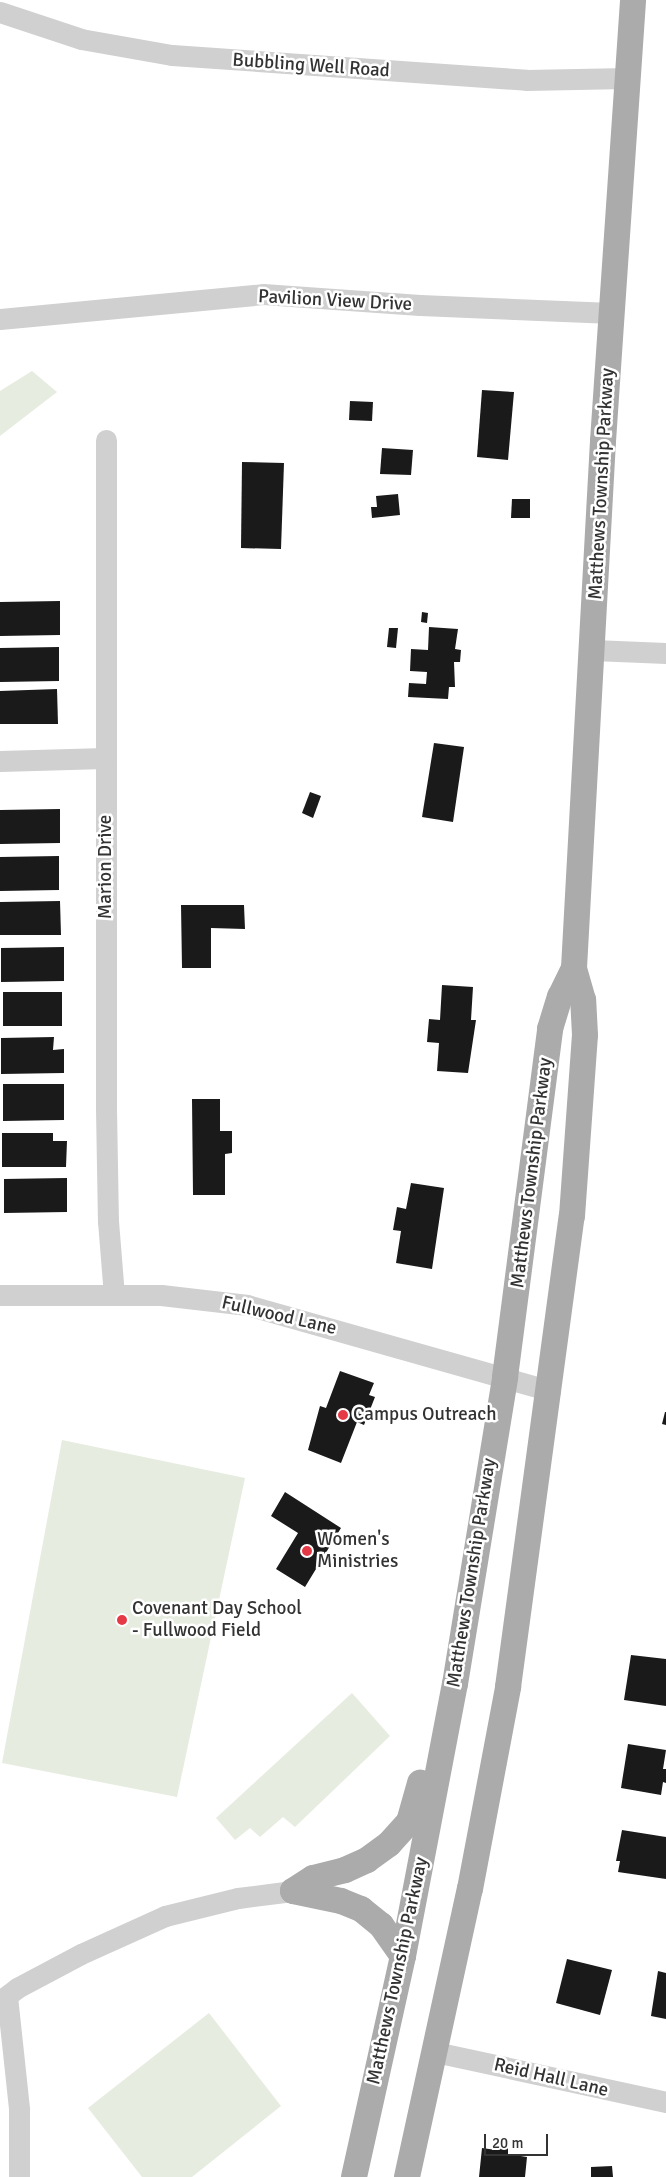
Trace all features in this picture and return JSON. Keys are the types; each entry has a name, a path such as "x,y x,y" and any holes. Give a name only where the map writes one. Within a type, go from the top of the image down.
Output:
{"main road":[{"name":"Matthews Township Parkway","path":"407,2177 435,2052 508,1687 550,1391 572,1216 586,1035 583,1000 574,968 612,313 633,0"},
{"name":"Matthews Township Parkway","path":"354,2177 403,1956 455,1684 504,1377 550,1028 560,996 574,968"},
{"path":"293,1891 313,1878 344,1870 366,1860 389,1844 409,1822 436,1706 440,1698 455,1684"},
{"path":"293,1891 341,1901 361,1909 381,1925 403,1956"}],"street":[{"name":"Bubbling Well Road","path":"0,12 81,39 172,55 526,80 627,78"},
{"name":"Pavilion View Drive","path":"0,319 263,294 420,306 612,313"},
{"name":"Marion Drive","path":"106,440 106,1118 114,1294"},
{"path":"593,650 666,653"},
{"path":"0,761 106,758"},
{"name":"Fullwood Lane","path":"0,1295 161,1295 247,1305 550,1391"},
{"path":"19,2177 20,2109 3,1999 81,1954 165,1916 238,1898 293,1891"},
{"name":"Reid Hall Lane","path":"435,2052 666,2102"}],"shaded area":[{"path":"32,371 57,392 0,436 0,391"},
{"name":"Covenant Day School - Fullwood Field","path":"62,1440 245,1478 177,1797 2,1763"},
{"path":"352,1693 390,1736 295,1827 283,1817 260,1837 250,1828 235,1840 216,1818"},
{"path":"209,2013 281,2106 192,2177 142,2177 88,2108"}],"building":[{"path":"482,390 514,392 508,460 477,457"},
{"path":"350,401 373,402 372,421 349,420"},
{"path":"382,448 413,450 411,475 380,474"},
{"path":"242,462 284,463 281,549 241,548"},
{"path":"398,494 400,515 372,518 371,507 377,507 376,496"},
{"path":"512,499 530,499 530,518 511,518"},
{"path":"60,601 60,635 0,636 0,602"},
{"path":"422,612 428,613 427,623 421,622"},
{"path":"429,627 458,629 455,649 461,650 460,662 454,662 455,687 449,687 448,699 408,697 409,683 426,684 427,672 410,671 411,649 428,650"},
{"path":"389,628 398,628 396,648 387,647"},
{"path":"59,647 59,681 0,682 0,648"},
{"path":"57,689 58,724 0,724 0,691"},
{"path":"434,743 464,747 453,822 422,817"},
{"path":"310,792 321,796 313,818 302,813"},
{"path":"60,809 60,843 0,844 0,810"},
{"path":"59,856 59,890 0,891 0,857"},
{"path":"60,901 61,935 0,935 0,902"},
{"path":"181,905 244,905 245,929 211,928 211,968 182,968"},
{"path":"64,947 64,981 1,982 1,948"},
{"path":"442,985 473,987 471,1020 476,1020 468,1073 437,1071 439,1043 427,1042 429,1019 440,1020"},
{"path":"3,992 62,992 62,1026 3,1026"},
{"path":"54,1037 53,1050 64,1049 64,1073 1,1074 1,1038"},
{"path":"3,1084 64,1084 64,1120 3,1121"},
{"path":"192,1099 220,1099 220,1131 232,1131 232,1153 225,1154 225,1195 193,1195"},
{"path":"2,1133 53,1133 53,1141 67,1141 66,1167 2,1167"},
{"path":"67,1178 67,1212 4,1213 4,1179"},
{"path":"411,1183 444,1188 432,1269 396,1263 401,1231 393,1230 397,1207 406,1209"},
{"name":"Campus Outreach","path":"340,1371 374,1383 369,1395 375,1397 364,1425 357,1422 341,1463 308,1450 320,1406 326,1408"},
{"path":"666,1412 666,1425 662,1424"},
{"name":"Women's Ministries","path":"285,1492 341,1528 305,1587 276,1569 298,1533 271,1516"},
{"path":"631,1655 666,1659 666,1706 624,1700"},
{"path":"628,1744 666,1750 663,1769 666,1769 666,1783 663,1782 661,1795 621,1788"},
{"path":"622,1830 666,1837 666,1879 618,1872 620,1861 616,1861"},
{"path":"567,1959 612,1970 600,2015 556,2003"},
{"path":"658,1971 666,1973 666,2019 651,2016"},
{"path":"497,2146 508,2148 508,2154 527,2157 525,2177 479,2177 482,2148 496,2150"},
{"path":"612,2166 613,2177 591,2177 591,2167"}],"place":[{"name":"Campus Outreach","path":"343,1415"},
{"name":"Women's Ministries","path":"307,1551"},
{"name":"Covenant Day School - Fullwood Field","path":"122,1620"}]}
